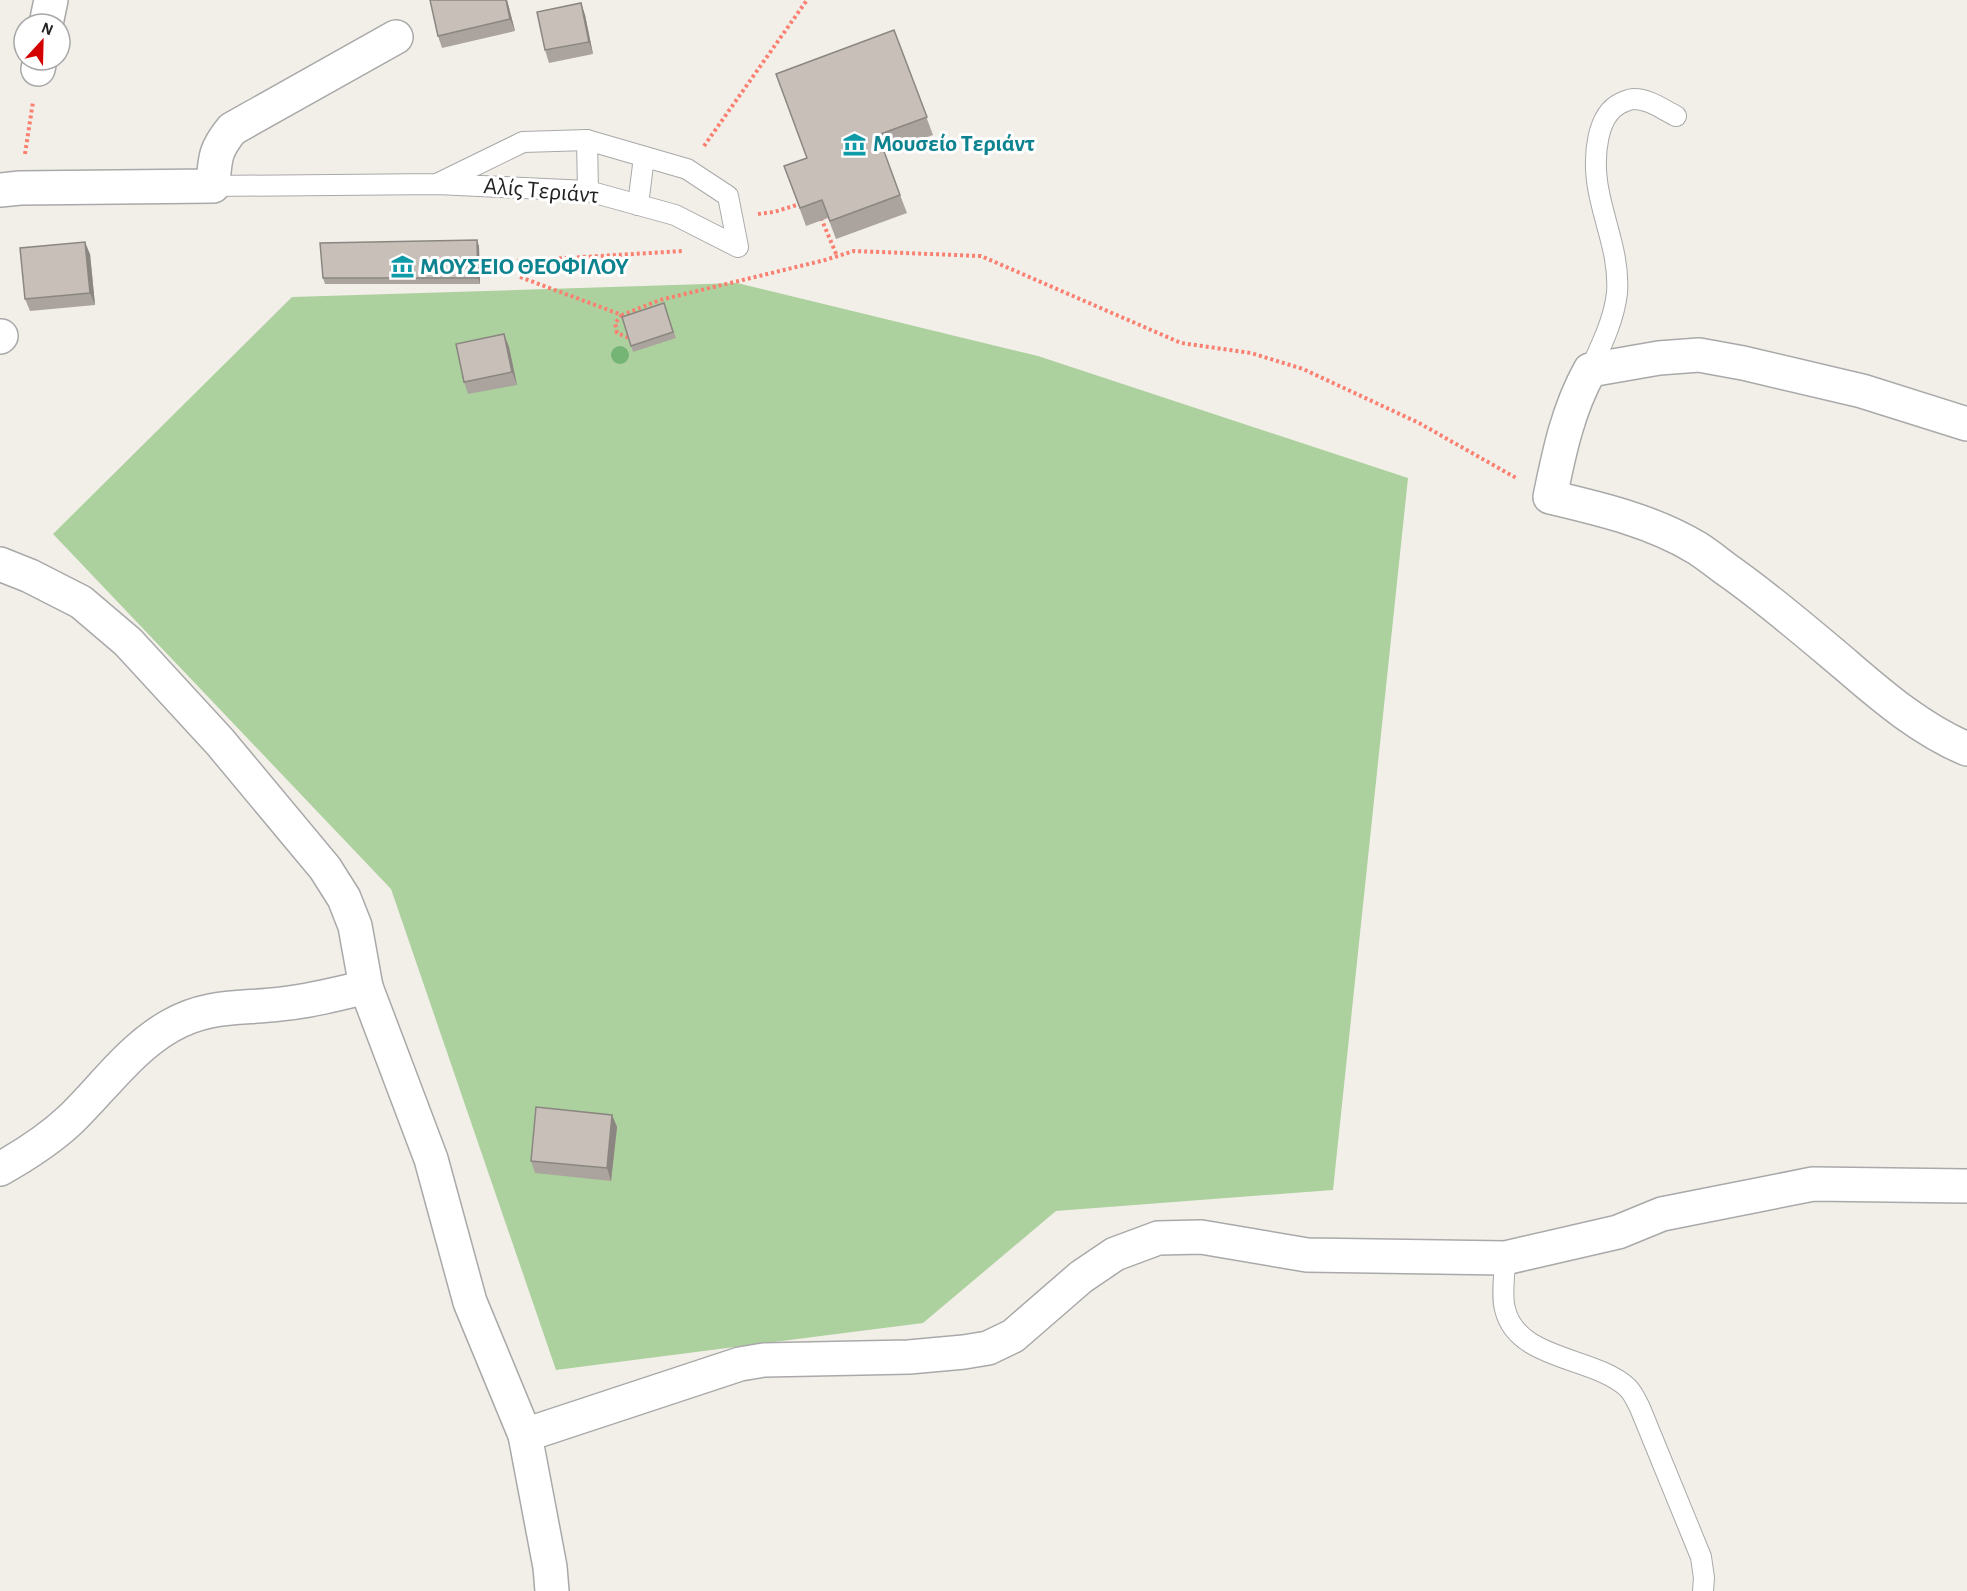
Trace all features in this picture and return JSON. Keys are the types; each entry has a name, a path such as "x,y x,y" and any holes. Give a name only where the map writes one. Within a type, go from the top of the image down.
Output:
{"street":[{"path":"213,186 215,156 221,142 232,129 396,37"},
{"name":"Αλίς Τεριάντ","path":"10,188 213,186"},
{"path":"1967,424 1862,391 1699,355 1659,358 1590,370 1572,407 1550,497 1591,506 1649,524 1697,548 1792,619 1870,686 1911,717 1967,749"},
{"path":"0,564 30,576 81,602 128,642 220,742 325,868 344,898 355,926 366,987 431,1158 470,1302 525,1435 550,1568 552,1591"},
{"path":"0,1169 25,1155 70,1120 132,1054 170,1026 196,1014 224,1007 281,1004 366,987"},
{"path":"525,1435 740,1364 764,1360 909,1357 988,1348 1013,1336 1081,1277 1115,1254 1158,1238 1201,1237 1307,1255 1505,1258 1618,1232 1662,1214 1813,1184 1967,1186"}],"lane":[{"path":"1590,370 1606,334 1617,293 1615,253 1597,181 1597,147 1603,120 1615,106 1631,99 1647,101 1676,116"},
{"name":"Αλίς Τεριάντ","path":"437,184 523,142 587,140 687,169 728,196 738,247"},
{"path":"587,140 588,191"},
{"path":"638,205 644,157"},
{"name":"Αλίς Τεριάντ","path":"213,186 437,184 588,191 675,215 738,247"},
{"path":"1505,1258 1504,1308 1514,1332 1543,1350 1610,1376 1629,1389 1640,1408 1701,1557 1704,1578 1702,1591"}],"path":[{"path":"687,169 807,0"},
{"path":"10,188 37,72"},
{"path":"774,212 807,202"},
{"path":"819,210 837,256"},
{"path":"517,261 738,247"},
{"path":"629,338 617,333 615,323 622,315 660,300 854,251 981,256 1181,343 1251,353 1303,369 1419,423 1550,497"},
{"path":"520,277 622,315"}],"green space":[{"path":"737,283 1038,356 1408,478 1333,1190 1056,1211 923,1323 556,1370 391,889 53,534 292,297"}],"building":[{"path":"430,0 506,0 510,19 438,36"},
{"path":"581,3 589,42 545,50 537,12"},
{"name":"Μουσείο Τεριάντ","path":"894,30 927,117 878,135 900,195 830,221 822,200 800,208 784,166 807,158 776,74"},
{"name":"ΜΟΥΣΕΙΟ ΘΕΟΦΙΛΟΥ","path":"477,240 478,278 323,278 320,243"},
{"path":"85,242 90,293 25,299 20,248"},
{"path":"664,303 673,332 631,346 622,317"},
{"path":"504,334 512,372 464,382 456,344"},
{"path":"536,1107 612,1115 607,1168 531,1161"}],"place":[{"name":"Μουσείο Τεριάντ","path":"855,144"},
{"name":"ΜΟΥΣΕΙΟ ΘΕΟΦΙΛΟΥ","path":"402,267"}]}
